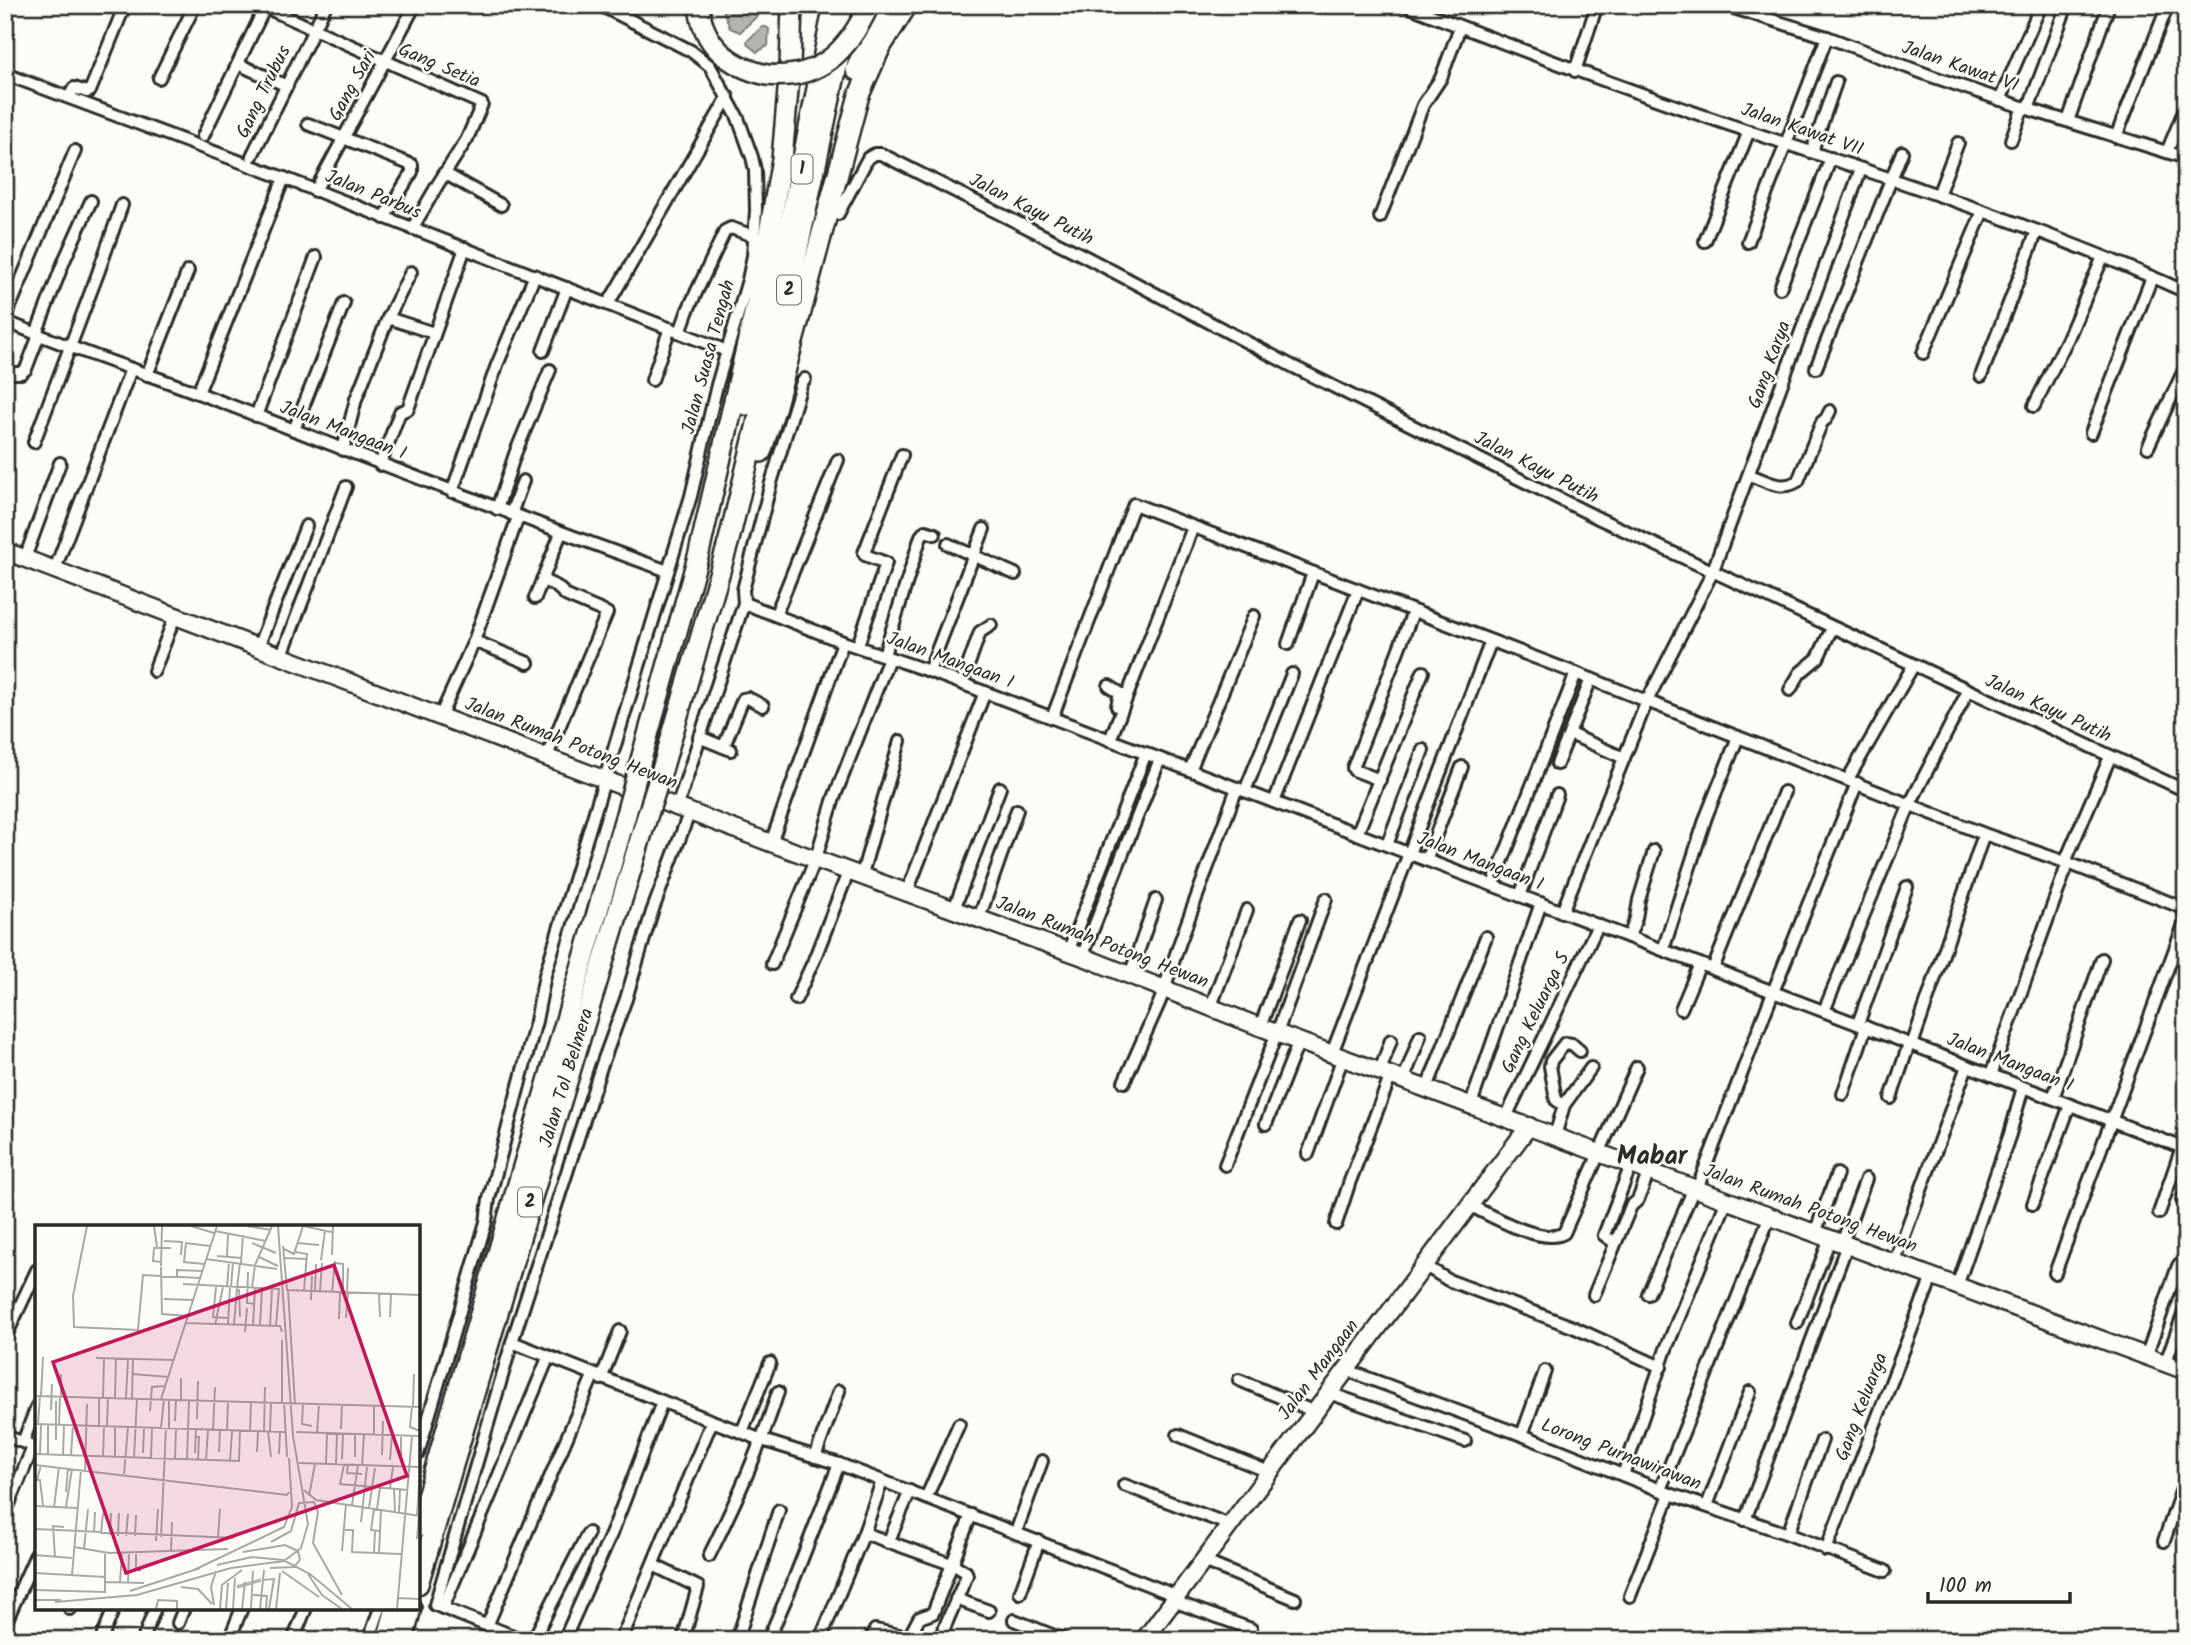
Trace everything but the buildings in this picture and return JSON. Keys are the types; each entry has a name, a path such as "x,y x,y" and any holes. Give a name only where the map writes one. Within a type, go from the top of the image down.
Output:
{"highway":[{"path":"699,5 704,29 720,53 741,68 780,76 806,73 829,60 849,39 869,5"},
{"path":"699,553 757,301 776,198 787,121 792,5"},
{"name":"1","path":"765,332 797,192 834,5"},
{"name":"2","path":"721,573 788,295 850,5"},
{"path":"797,328 853,79 866,44 887,5"},
{"path":"721,573 775,409 859,96 880,48 907,5"},
{"name":"2","path":"699,553 741,421 765,332"},
{"name":"Jalan Tol Belmera","path":"420,1520 626,814 699,553"},
{"name":"Jalan Tol Belmera","path":"420,1577 721,573"},
{"path":"387,1640 395,1610"},
{"path":"403,1640 410,1610"}],"street":[{"path":"69,97 74,88 90,91 125,5"},
{"path":"159,78 195,5"},
{"name":"Gang Trubus","path":"252,156 326,5"},
{"name":"Gang Sari","path":"317,187 415,5"},
{"name":"Jalan Suasa Tengah","path":"420,1447 487,1219 489,1199 536,1021 545,975 691,496 715,395 748,280 754,236 757,210 754,163 729,97 710,66 700,57 600,5"},
{"name":"Jalan Kawat VII","path":"1405,5 1575,71 1983,211 2186,292"},
{"path":"1575,71 1597,5"},
{"name":"Jalan Kawat VI","path":"1724,5 1827,37 2000,100 2186,158"},
{"path":"2000,100 2041,5"},
{"path":"2011,140 2067,5"},
{"path":"2067,121 2109,5"},
{"path":"2116,138 2168,5"},
{"path":"203,136 264,6"},
{"name":"Gang Setia","path":"264,6 482,104 467,139 413,226"},
{"path":"1380,217 1423,105 1441,78 1460,27"},
{"path":"1748,242 1827,37"},
{"path":"238,64 287,86"},
{"name":"Jalan Parbus","path":"5,74 284,178 317,187 727,351"},
{"path":"1812,151 1836,82"},
{"path":"608,304 729,97"},
{"path":"2167,152 2186,106"},
{"path":"308,124 409,163 413,167 385,216"},
{"path":"1705,241 1749,131"},
{"path":"1938,195 1958,143"},
{"path":"5,320 75,151"},
{"path":"1816,368 1902,152"},
{"name":"Jalan Kayu Putih","path":"838,214 868,158 881,154 1126,278 1292,366 1600,519 2186,791"},
{"path":"1780,288 1831,158"},
{"name":"Gang Karya","path":"1562,912 1647,701 1712,573 1861,169"},
{"path":"444,173 501,205"},
{"path":"198,393 284,178"},
{"path":"12,373 21,373 26,369 64,261 91,201"},
{"path":"34,442 122,205"},
{"path":"1923,353 1983,211"},
{"path":"652,380 725,231 731,229 754,236"},
{"path":"1981,376 2037,231"},
{"path":"380,465 400,412 408,409 465,248"},
{"path":"256,416 316,257"},
{"path":"2034,406 2068,338 2102,257"},
{"path":"147,375 188,271"},
{"path":"343,450 356,399 388,318 411,272"},
{"path":"452,492 497,365 535,275"},
{"path":"2091,433 2152,277"},
{"path":"543,351 567,288"},
{"path":"294,430 344,303"},
{"path":"388,318 434,333"},
{"name":"Jalan Mangaan I","path":"5,320 380,465 668,571"},
{"path":"2148,447 2186,366"},
{"path":"55,569 131,369"},
{"path":"497,509 515,454 550,370"},
{"path":"437,1605 512,1342 601,1067 626,999 683,809 699,737 744,603 743,590 768,496 805,379"},
{"path":"1749,475 1780,486 1798,481 1822,422 1830,411"},
{"path":"858,645 886,564 864,553 901,455"},
{"path":"776,614 838,460"},
{"path":"25,558 60,463"},
{"path":"440,717 474,641 523,481"},
{"path":"282,655 346,487"},
{"path":"1052,718 1134,504 1576,673 1984,834 2186,909"},
{"path":"258,647 306,526"},
{"path":"1108,739 1193,527"},
{"path":"929,671 984,529"},
{"path":"772,964 816,858 834,798 886,656 921,536 925,531 934,534"},
{"path":"535,598 561,533"},
{"path":"948,544 1015,574"},
{"name":"Jalan Rumah Potong Hewan","path":"5,551 771,843 1165,988 1260,1027 2186,1371"},
{"path":"1288,643 1313,573"},
{"path":"542,580 556,586 567,596 607,613 547,756"},
{"path":"1274,802 1358,590"},
{"name":"Jalan Mangaan I","path":"744,603 843,642 962,683 2184,1148"},
{"path":"1380,780 1354,771 1353,768 1413,612"},
{"path":"154,671 175,616"},
{"path":"1191,770 1254,616"},
{"path":"962,683 980,632 990,625"},
{"path":"1790,690 1800,673 1818,658 1832,628"},
{"path":"474,641 528,663"},
{"path":"1308,1154 1337,1055 1491,641"},
{"path":"771,843 843,642"},
{"path":"1648,1294 1695,1189 1852,781 1913,666"},
{"path":"1357,834 1423,672"},
{"path":"1493,885 1576,673"},
{"path":"1124,1082 1165,988 1241,790 1292,674"},
{"path":"1557,764 1591,679"},
{"path":"1108,739 1121,696 1119,690 1109,686"},
{"path":"1824,1011 1910,804 1968,691"},
{"path":"907,892 985,692"},
{"path":"699,737 728,748 743,699 748,698 763,706"},
{"path":"1552,734 1568,737 1624,758"},
{"path":"1662,950 1706,817 1738,737"},
{"path":"796,999 855,872 900,741"},
{"path":"1387,845 1423,750"},
{"path":"1075,954 1146,753"},
{"path":"1991,1075 2067,863 2110,757"},
{"path":"1075,954 1160,759"},
{"path":"1426,860 1462,767"},
{"path":"954,909 1000,788"},
{"path":"1713,969 1784,792"},
{"path":"1520,896 1557,795"},
{"path":"979,918 1017,810"},
{"path":"1891,1098 1984,834"},
{"path":"1629,937 1654,850"},
{"path":"1843,1094 1907,887"},
{"path":"1130,975 1156,900"},
{"path":"1226,1165 1326,900"},
{"path":"1471,1104 1541,903"},
{"path":"1211,1006 1248,910"},
{"path":"2055,1273 2186,919"},
{"path":"1260,1027 1300,920"},
{"name":"Gang Keluarga S","path":"1506,1117 1598,925"},
{"path":"1427,1088 1486,937"},
{"path":"2053,1098 2102,960"},
{"path":"1681,1009 1700,964"},
{"path":"1282,968 1298,974"},
{"path":"1336,1224 1392,1075 1420,1036"},
{"path":"1391,1040 1392,1075"},
{"path":"1266,1124 1299,1041"},
{"path":"1564,1105 1556,1100 1551,1061 1565,1043 1572,1044 1580,1051"},
{"path":"1894,1263 1967,1066"},
{"path":"1469,1205 1533,1234 1559,1236 1567,1229 1637,1067"},
{"path":"1555,1136 1564,1105 1591,1068"},
{"path":"1958,1286 2006,1147 2022,1087"},
{"path":"2033,1204 2070,1105"},
{"name":"Jalan Mangaan","path":"1144,1640 1529,1126"},
{"path":"2160,1213 2184,1148"},
{"path":"1615,1243 1604,1234 1631,1165"},
{"path":"1594,1295 1630,1206 1638,1200 1649,1171"},
{"path":"1745,1520 1834,1240 1837,1174"},
{"path":"1797,1323 1834,1240 1866,1179"},
{"path":"1623,1475 1661,1367 1727,1200"},
{"path":"1630,1596 1665,1492 1770,1216"},
{"path":"1424,1265 1448,1280 1573,1327 1661,1367"},
{"path":"2146,1357 2178,1266"},
{"path":"5,1338 35,1274"},
{"name":"Gang Keluarga","path":"1826,1549 1932,1277"},
{"path":"2165,1364 2186,1307"},
{"path":"487,1626 620,1331"},
{"path":"512,1342 712,1422 839,1464 1016,1532 1251,1629"},
{"path":"437,1605 548,1358"},
{"path":"742,1432 770,1363"},
{"name":"Lorong Purnawirawan","path":"1346,1370 1522,1435 1665,1492 1885,1571"},
{"path":"1522,1435 1545,1371"},
{"path":"1238,1380 1315,1412"},
{"path":"815,1457 839,1391"},
{"path":"709,1556 762,1440 778,1392"},
{"path":"1707,1506 1750,1392"},
{"path":"1329,1393 1465,1441"},
{"path":"564,1640 613,1530 662,1402"},
{"path":"5,1514 31,1446 35,1419"},
{"path":"621,1640 712,1422"},
{"path":"926,1498 959,1424"},
{"path":"1178,1435 1269,1472"},
{"path":"5,1436 31,1446"},
{"path":"1788,1534 1822,1440"},
{"path":"1016,1532 1042,1461"},
{"path":"768,1640 792,1587 839,1464"},
{"path":"2164,1541 2186,1478"},
{"path":"820,1640 864,1534 882,1481"},
{"path":"1124,1485 1230,1525"},
{"path":"888,1543 910,1491"},
{"path":"737,1640 779,1510"},
{"path":"933,1613 971,1515"},
{"path":"533,1640 588,1533"},
{"path":"864,1534 964,1569 967,1575 939,1640"},
{"path":"1020,1593 1039,1541"},
{"path":"5,1624 35,1556"},
{"path":"1203,1560 1295,1599"},
{"path":"653,1565 698,1587 683,1640"},
{"path":"873,1635 909,1637 919,1618 955,1602 989,1611"},
{"path":"437,1605 509,1637 523,1640"},
{"path":"101,1640 113,1610"},
{"path":"143,1640 154,1610"},
{"path":"178,1623 183,1610"},
{"path":"229,1640 241,1610"},
{"path":"293,1640 305,1610"},
{"path":"369,1640 379,1610"},
{"path":"1014,1620 1063,1640"}],"shaded area":[{"path":"721,5 769,5 740,32 730,28"},
{"path":"762,27 769,29 768,46 757,52 747,41"}],"waterway":[{"path":"5,66 67,89"},
{"path":"85,97 197,140"}],"district":[{"name":"Mabar","path":"1652,1157"}]}
